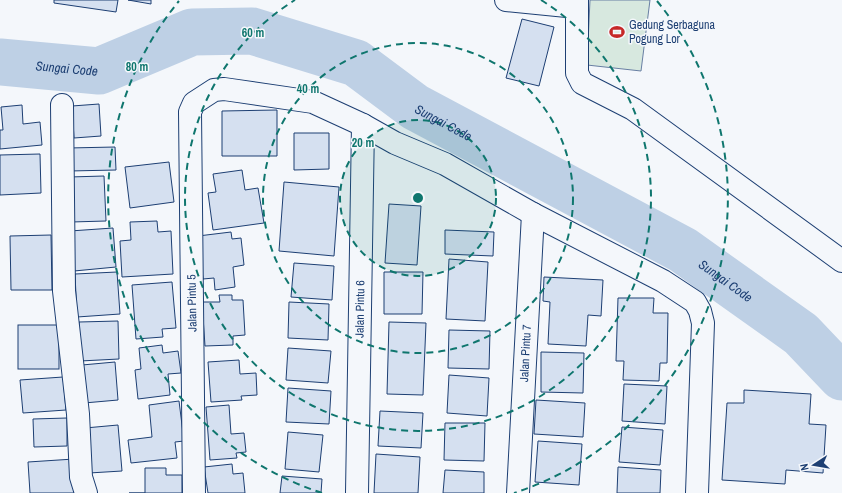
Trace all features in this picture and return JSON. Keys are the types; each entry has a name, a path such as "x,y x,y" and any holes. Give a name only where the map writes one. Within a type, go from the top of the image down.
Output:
{"street":[{"path":"506,0 577,3 577,73 582,83 633,109 842,261"},
{"name":"Jalan Pintu 5","path":"194,493 190,112 194,103 214,90 224,89 313,102 363,125"},
{"path":"62,105 64,290 78,414 81,477 86,493"},
{"path":"363,125 395,143 445,164 533,214 663,281 695,302 700,311 703,323 697,493"},
{"name":"Jalan Pintu 6","path":"357,493 363,125"},
{"name":"Jalan Pintu 7","path":"518,493 533,214"}],"shaded area":[{"name":"Gedung Serbaguna Pogung Lor","path":"590,0 650,0 641,71 587,65"}],"building":[{"path":"54,0 118,0 116,12 54,3"},
{"path":"128,0 151,0 151,4"},
{"path":"522,19 554,27 539,86 506,78"},
{"path":"99,104 101,136 74,138 72,106"},
{"path":"22,105 23,124 40,122 42,145 0,149 0,130 3,130 1,107"},
{"path":"277,110 277,156 222,156 222,111"},
{"path":"294,133 329,133 329,169 294,170"},
{"path":"115,147 116,170 69,171 68,148"},
{"path":"40,154 41,193 0,195 0,155"},
{"path":"169,162 174,202 130,208 125,167"},
{"path":"242,170 245,190 258,188 264,223 213,230 208,193 216,192 213,174"},
{"path":"104,176 106,221 71,222 69,177"},
{"path":"284,182 339,187 334,256 279,251"},
{"path":"389,204 421,206 417,265 385,263"},
{"path":"157,221 158,232 171,231 173,274 122,277 120,241 131,240 130,222"},
{"path":"113,228 116,267 74,271 70,231"},
{"path":"445,230 494,232 493,256 445,254"},
{"path":"231,232 232,239 241,238 244,265 233,267 235,287 215,290 214,278 203,279 198,236"},
{"path":"51,235 52,290 11,290 10,236"},
{"path":"449,259 488,262 485,321 446,319"},
{"path":"294,263 334,266 332,300 291,297"},
{"path":"117,272 120,314 77,317 75,274"},
{"path":"384,272 423,272 422,314 384,314"},
{"path":"544,277 603,280 601,316 588,315 586,346 548,344 550,302 543,301"},
{"path":"172,282 176,328 162,329 163,337 136,339 132,285"},
{"path":"219,295 232,295 232,300 243,300 245,335 233,336 233,345 205,346 202,302 220,302"},
{"path":"618,298 654,298 653,313 668,313 667,363 660,363 659,381 623,380 624,361 616,361"},
{"path":"289,302 329,304 328,340 288,338"},
{"path":"118,321 119,359 80,361 79,322"},
{"path":"389,322 426,323 423,395 387,394"},
{"path":"18,325 59,325 59,369 18,369"},
{"path":"449,330 490,331 489,369 448,368"},
{"path":"162,345 163,353 178,351 181,373 168,374 170,395 138,399 135,370 141,369 139,348"},
{"path":"288,348 331,351 328,383 286,380"},
{"path":"541,352 584,353 583,393 541,392"},
{"path":"239,360 240,374 256,373 257,395 241,396 242,400 211,402 208,362"},
{"path":"115,362 118,400 84,403 82,365"},
{"path":"449,375 489,378 487,416 447,413"},
{"path":"63,377 66,410 23,413 20,380"},
{"path":"624,384 667,386 665,424 622,421"},
{"path":"288,388 331,391 329,424 286,422"},
{"path":"744,390 811,394 809,424 826,425 823,473 786,470 785,484 722,480 727,403 744,403"},
{"path":"536,400 585,403 583,437 534,434"},
{"path":"179,401 184,441 175,442 177,458 131,463 128,440 152,437 149,405"},
{"path":"229,405 231,434 244,433 246,452 236,453 237,458 210,460 206,407"},
{"path":"380,411 423,413 421,448 378,446"},
{"path":"67,418 67,446 34,447 33,419"},
{"path":"445,423 485,423 484,461 444,460"},
{"path":"118,425 122,471 89,473 85,428"},
{"path":"622,427 663,430 660,465 619,462"},
{"path":"288,432 323,435 319,472 285,469"},
{"path":"538,441 582,444 579,485 535,482"},
{"path":"376,454 420,457 418,493 374,493"},
{"path":"74,459 76,493 30,493 28,462"},
{"path":"232,464 233,474 243,473 245,493 208,493 204,467"},
{"path":"618,467 661,470 660,493 617,493"},
{"path":"145,468 166,468 166,475 182,475 182,493 145,493"},
{"path":"445,470 484,472 484,493 443,493"},
{"path":"282,476 322,479 321,493 280,493"}],"waterway":[{"name":"Sungai Code","path":"0,62 99,71 192,32 252,31 356,63 415,107 683,250 801,334 842,377"}],"place":[{"name":"Gedung Serbaguna Pogung Lor","path":"617,32"}]}
